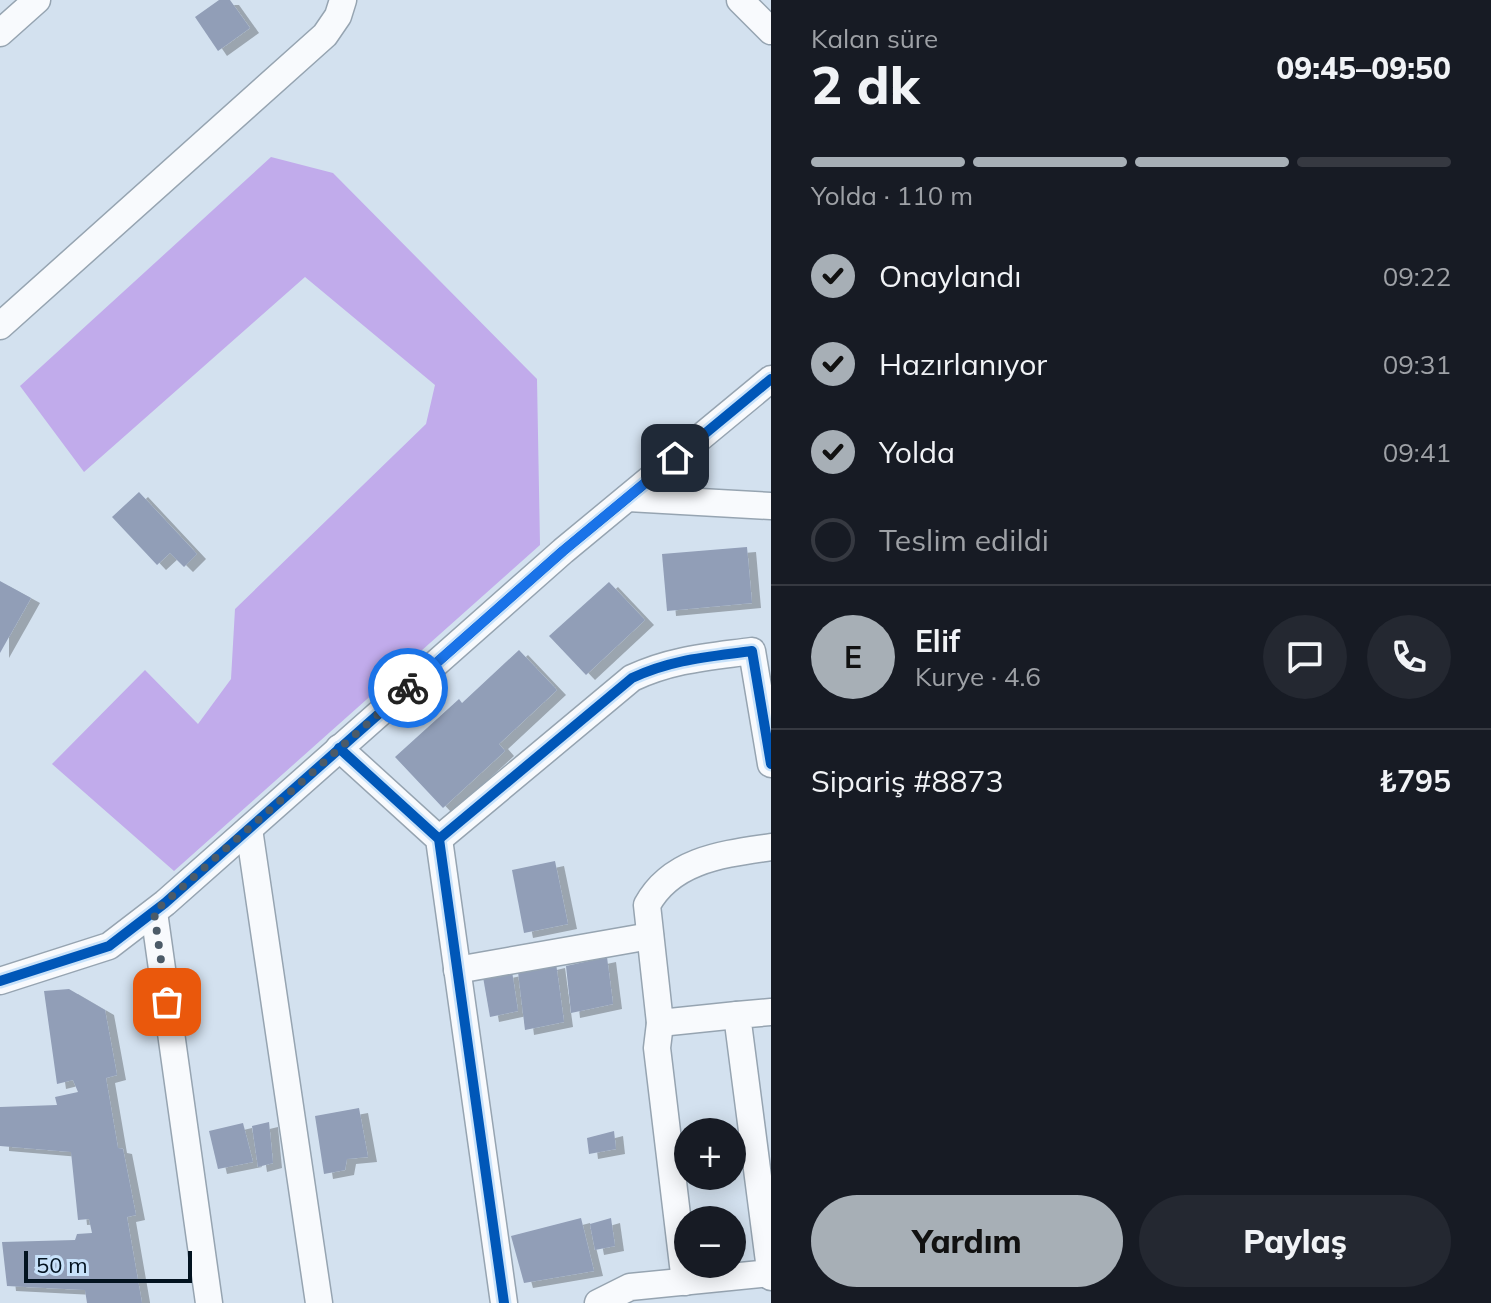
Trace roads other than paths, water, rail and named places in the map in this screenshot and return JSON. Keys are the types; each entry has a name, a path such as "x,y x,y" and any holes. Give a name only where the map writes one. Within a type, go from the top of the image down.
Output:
{"street":[{"path":"0,33 37,0"},
{"path":"0,326 325,35 338,16 343,0"},
{"path":"740,0 771,31"},
{"path":"0,981 109,946 154,912 563,551 771,379"},
{"path":"628,498 771,506"},
{"path":"439,839 632,678 661,665 762,650 771,764"},
{"path":"339,748 439,839 504,1303"},
{"path":"249,829 319,1303"},
{"path":"685,1282 657,1048 660,1023 647,905 655,890 683,868 705,858 771,847"},
{"path":"154,912 209,1303"},
{"path":"457,970 650,936"},
{"path":"660,1023 771,1012"},
{"path":"598,1303 630,1287 771,1275 737,1015"}]}
